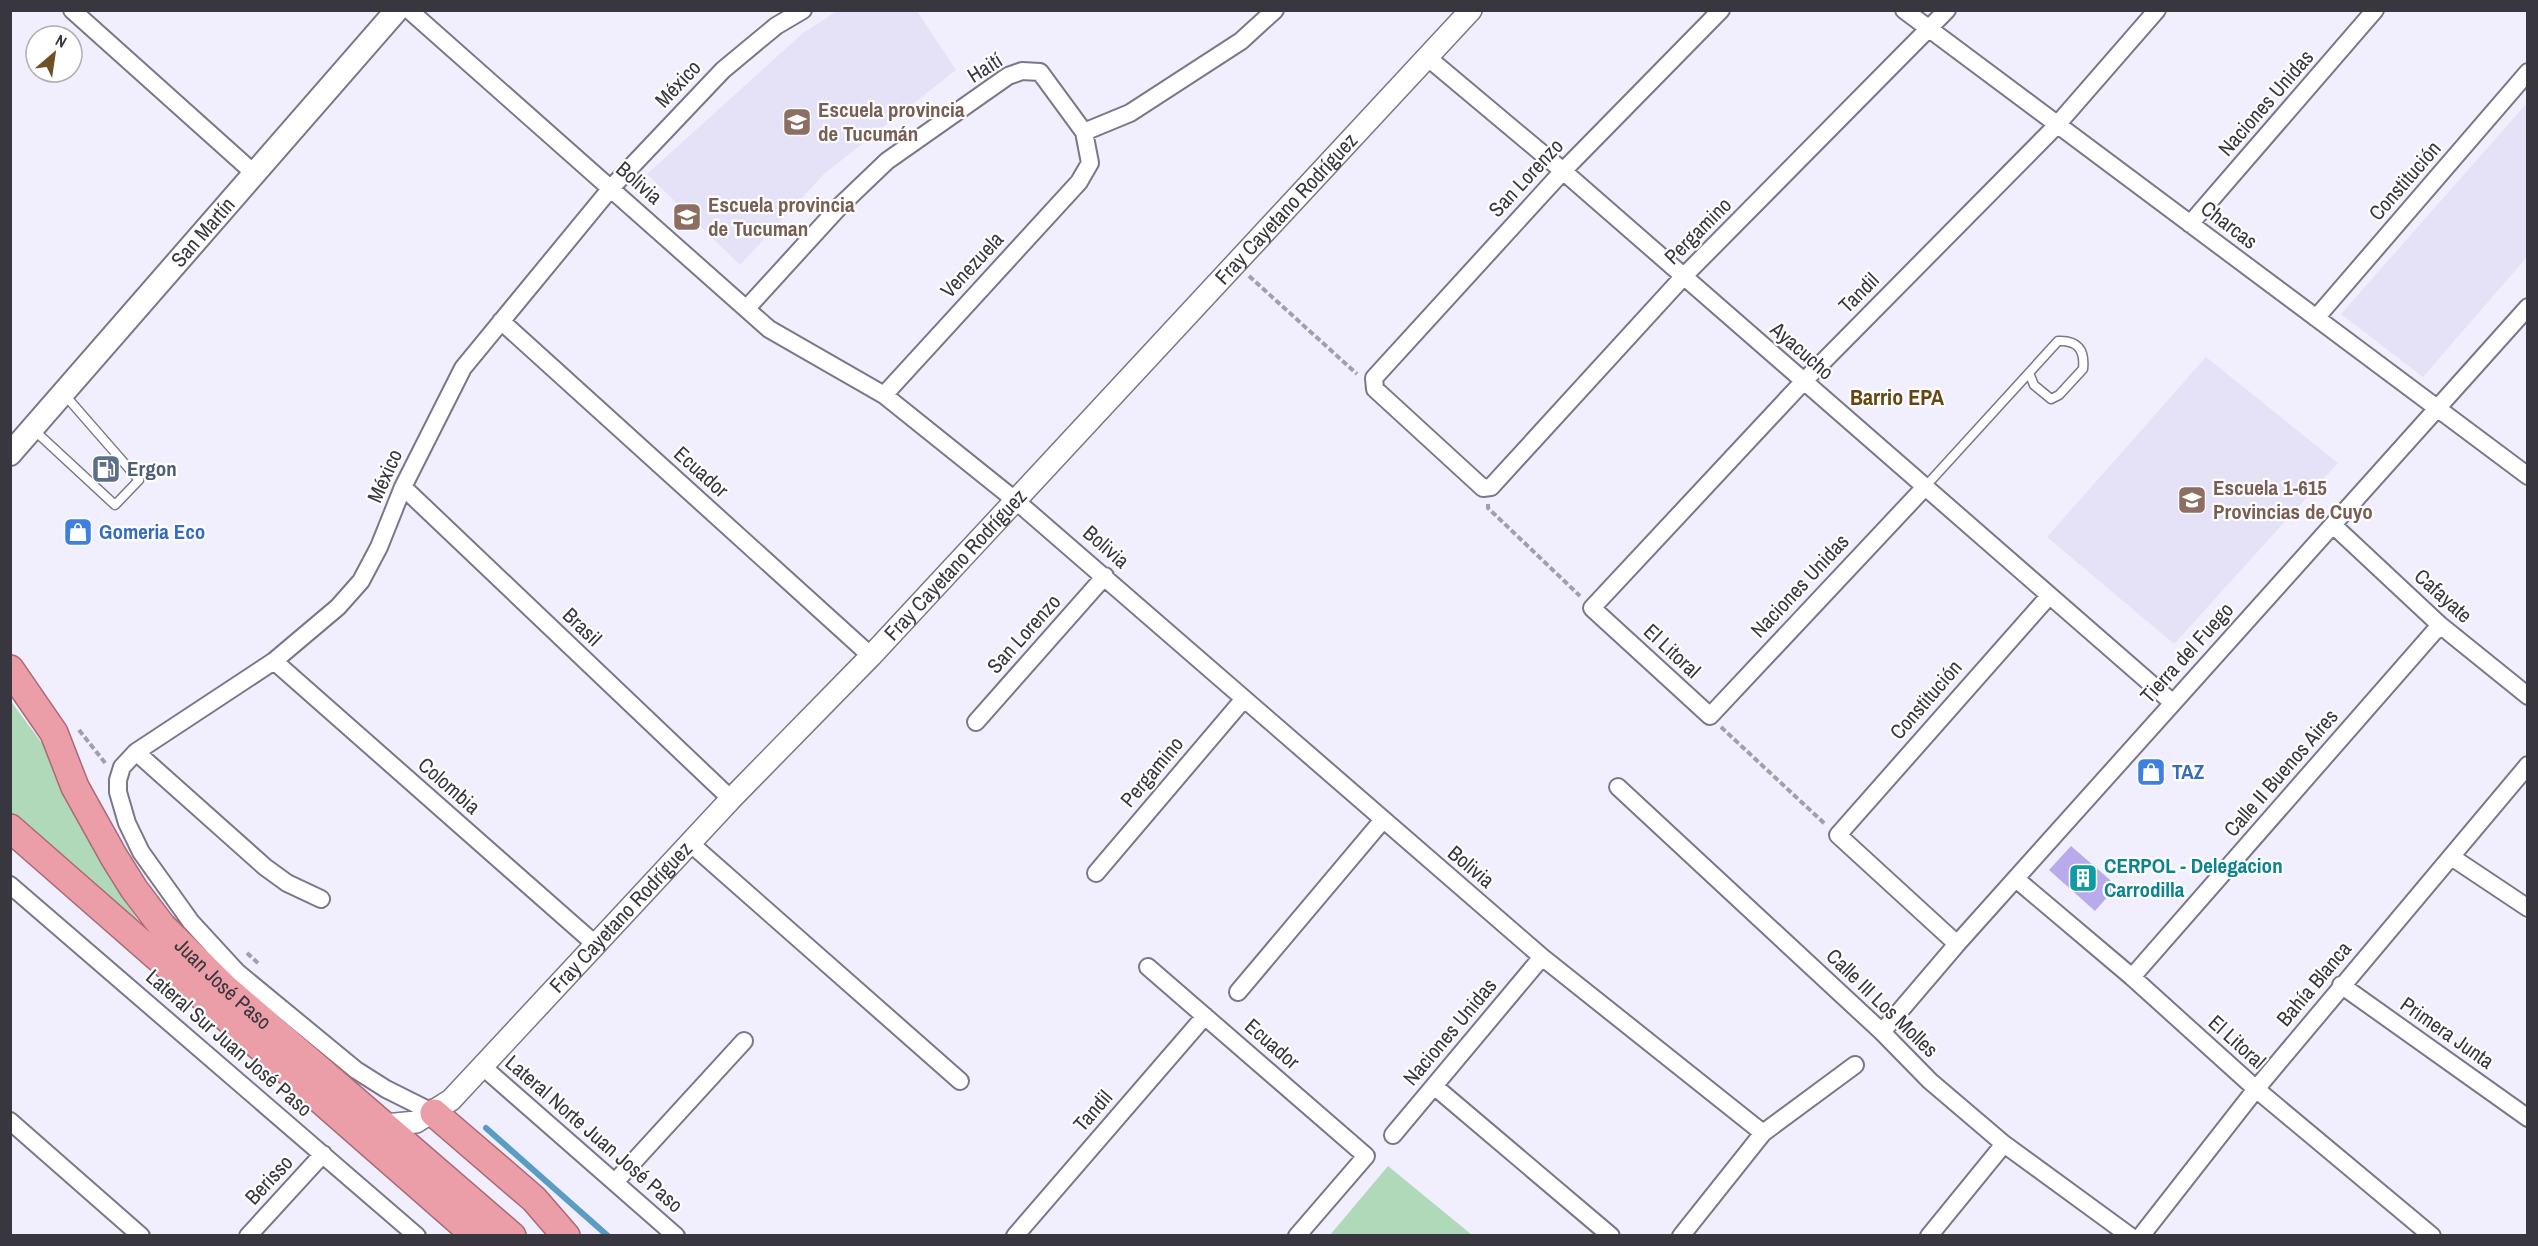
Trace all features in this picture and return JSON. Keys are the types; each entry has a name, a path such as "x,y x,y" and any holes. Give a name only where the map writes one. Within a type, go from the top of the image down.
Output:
{"highway":[{"name":"Juan José Paso","path":"10,669 54,733 75,787 114,857 134,890 162,926 226,989 512,1236"},
{"name":"Juan José Paso","path":"10,828 476,1236"},
{"path":"434,1113 534,1199 566,1236"}],"main road":[{"name":"San Martín","path":"10,454 397,10"}],"street":[{"path":"72,10 255,174"},
{"name":"Bolivia","path":"409,10 770,329 884,395 1015,500 1105,576 1382,821 1542,957 1763,1133"},
{"name":"México","path":"136,752 274,661 338,607 361,581 379,547 403,487 463,368 611,188 723,70 776,26 803,10"},
{"path":"1084,132 1130,113 1241,41 1275,10"},
{"name":"Fray Cayetano Rodríguez","path":"434,1113 451,1100 483,1067 731,799 871,656 1471,10"},
{"name":"San Lorenzo","path":"1374,386 1382,370 1563,171 1721,10"},
{"name":"Charcas","path":"1904,10 2055,126 2528,476"},
{"name":"Pergamino","path":"1486,489 1684,276 1930,30 1947,10"},
{"name":"Tandil","path":"1592,608 1803,382 2055,126 2157,10"},
{"name":"Naciones Unidas","path":"2190,224 2375,10"},
{"name":"Ayacucho","path":"1427,57 1563,171 2172,703"},
{"name":"Haití","path":"747,308 841,204 887,161 1008,76 1022,71 1040,72 1084,132"},
{"name":"Constitución","path":"2316,318 2528,72"},
{"name":"Venezuela","path":"884,395 1079,182 1090,163 1084,132"},
{"name":"Tierra del Fuego","path":"1882,1032 2172,703 2528,307"},
{"name":"Ecuador","path":"501,321 871,656"},
{"path":"1374,386 1486,489"},
{"name":"Brasil","path":"403,487 731,799"},
{"name":"Naciones Unidas","path":"1710,716 1924,488"},
{"name":"Cafayate","path":"2333,525 2440,625 2528,696"},
{"name":"San Lorenzo","path":"976,722 1105,576"},
{"name":"Constitución","path":"1838,835 2049,596"},
{"name":"El Litoral","path":"1592,608 1710,716"},
{"name":"Calle II Buenos Aires","path":"2132,977 2440,625"},
{"name":"Colombia","path":"274,661 595,944"},
{"name":"Pergamino","path":"1095,873 1243,700"},
{"path":"321,899 287,883 265,867 136,752 122,767 118,780 118,792 127,823 141,852 190,922 213,948 237,972 356,1070 386,1089 434,1113"},
{"name":"Bahía Blanca","path":"2141,1236 2341,985 2452,858 2528,765"},
{"name":"Calle III Los Molles","path":"1618,787 1882,1032 1930,1082 2004,1144 2130,1236"},
{"path":"1238,992 1382,821"},
{"path":"1838,835 1958,944"},
{"path":"690,843 960,1081"},
{"path":"2452,858 2528,908"},
{"name":"El Litoral","path":"2016,879 2132,977 2256,1089 2432,1236"},
{"name":"Lateral Sur Juan José Paso","path":"10,885 417,1236"},
{"name":"Naciones Unidas","path":"1393,1136 1542,957"},
{"name":"Ecuador","path":"1148,967 1366,1156 1297,1236"},
{"name":"Primera Junta","path":"2341,985 2528,1118"},
{"name":"Tandil","path":"1015,1236 1205,1016"},
{"path":"615,1182 744,1041"},
{"path":"1681,1236 1763,1133 1855,1065"},
{"name":"Lateral Norte Juan José Paso","path":"483,1067 676,1236"},
{"path":"1434,1086 1611,1236"},
{"path":"385,1125 416,1122 434,1113"},
{"path":"10,1121 141,1236"},
{"path":"1929,1236 2004,1144"},
{"name":"Berisso","path":"248,1236 323,1154"},
{"path":"395,1165 458,1236"}],"lane":[{"path":"1924,488 2058,341 2069,340 2079,346 2084,358 2084,369 2059,395 2050,399 2034,385 2029,373"},
{"path":"34,429 115,505 139,480 64,394"}],"path":[{"path":"1235,264 1374,386"},
{"path":"1486,489 1488,508 1592,608"},
{"path":"1710,716 1838,835"},
{"path":"78,728 118,780"},
{"path":"245,952 263,967"}],"shaded area":[{"name":"Escuela provincia de Tucumán","path":"837,11 917,11 956,70 824,174 740,265 647,174 803,33"},
{"path":"2527,103 2527,257 2423,377 2341,314"},
{"name":"Escuela 1-615 Provincias de Cuyo","path":"2206,357 2338,463 2174,644 2047,537"}],"green space":[{"path":"10,700 44,746 113,883 145,931 11,821"},
{"path":"1388,1166 1472,1235 1330,1235"}],"building":[{"name":"CERPOL - Delegacion Carrodilla","path":"2071,846 2117,886 2095,911 2049,870"}],"waterway":[{"path":"486,1128 608,1236"}],"place":[{"name":"Escuela provincia de Tucumán","path":"797,122"},
{"name":"Escuela provincia de Tucuman","path":"687,217"},
{"name":"Ergon","path":"106,469"},
{"name":"Escuela 1-615 Provincias de Cuyo","path":"2192,500"},
{"name":"Gomeria Eco","path":"78,532"},
{"name":"TAZ","path":"2151,772"},
{"name":"CERPOL - Delegacion Carrodilla","path":"2083,878"}],"district":[{"name":"Barrio EPA","path":"1897,397"}]}
